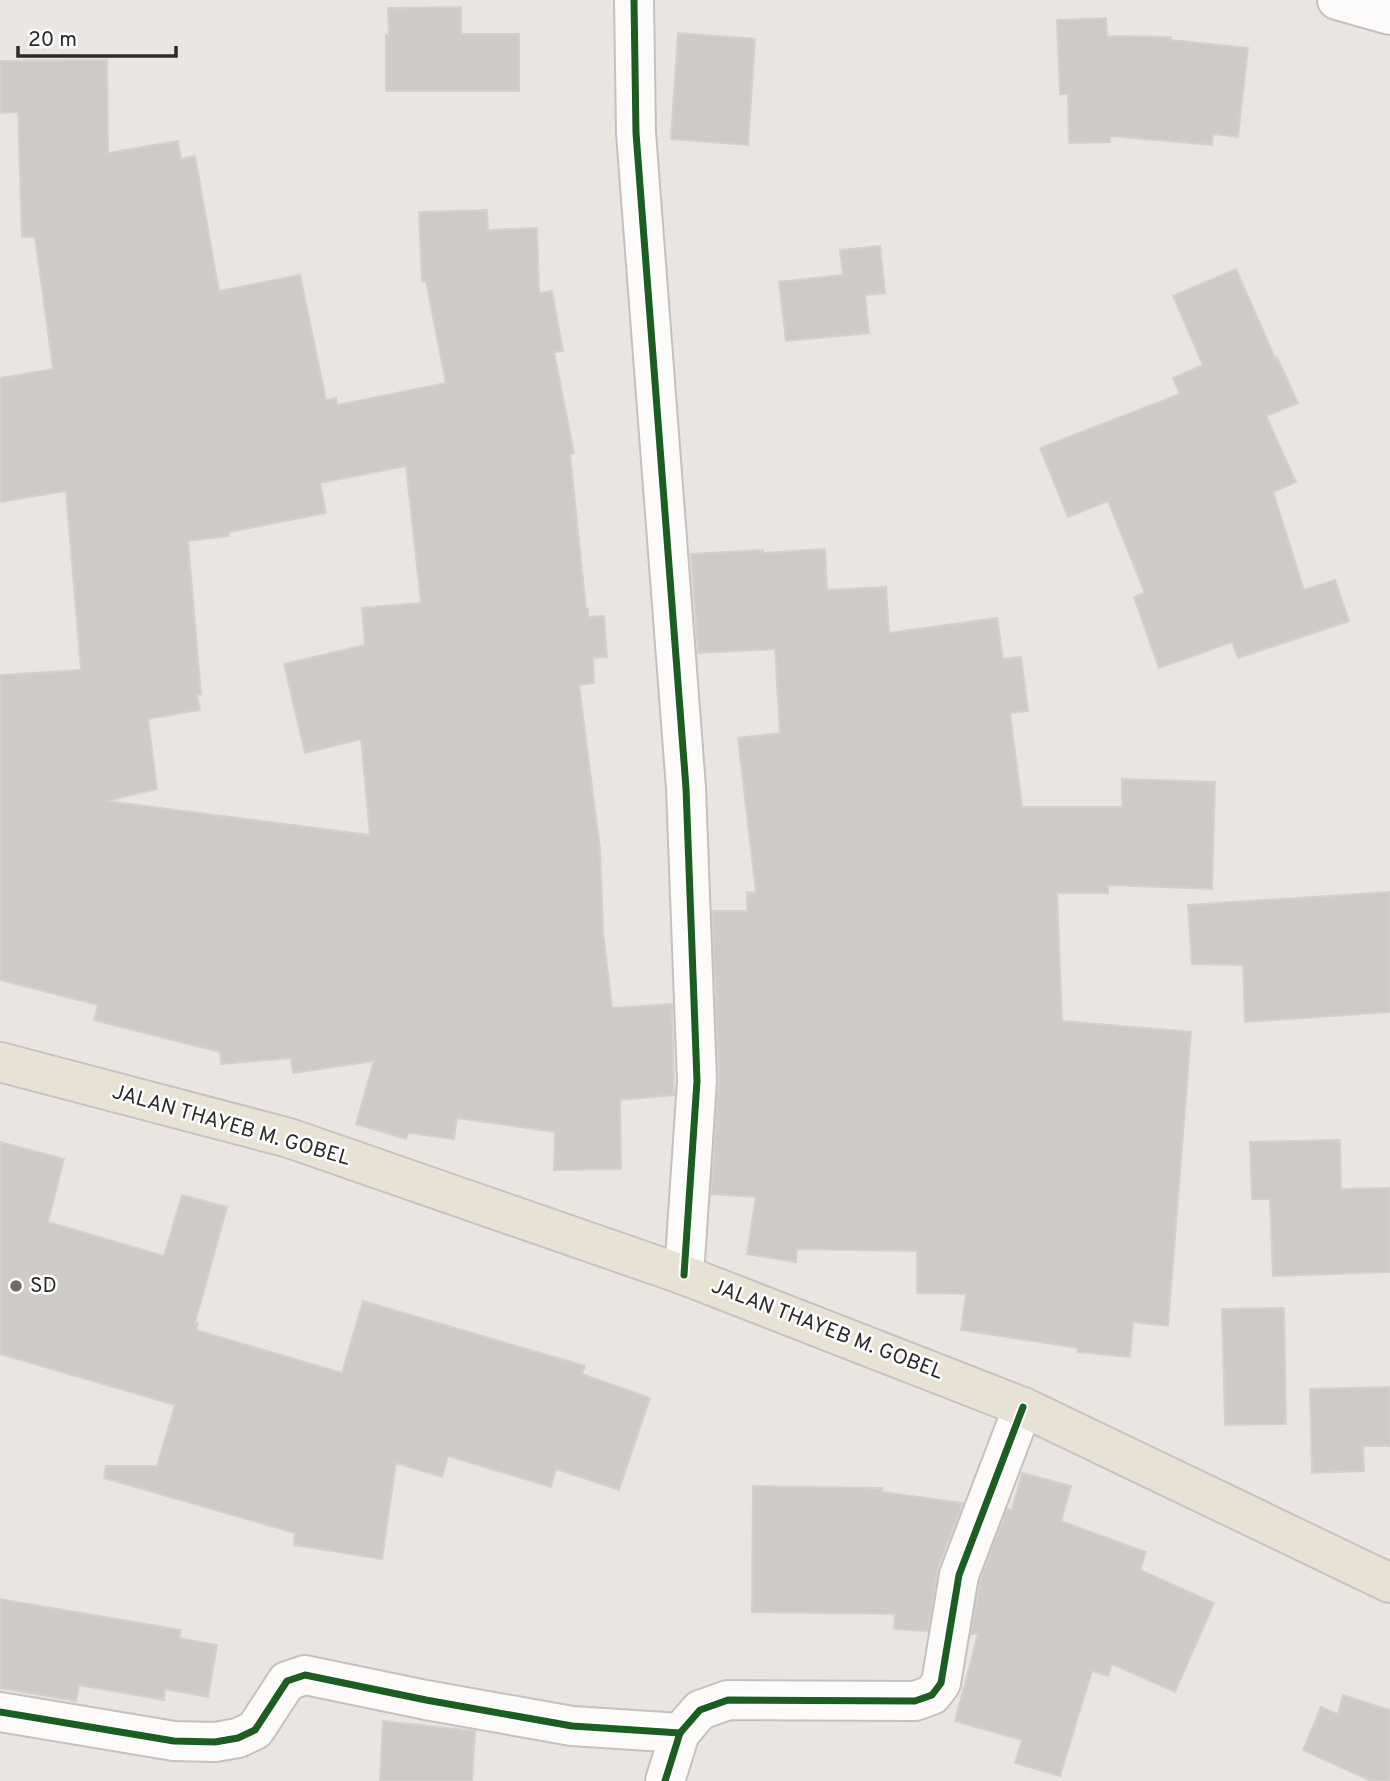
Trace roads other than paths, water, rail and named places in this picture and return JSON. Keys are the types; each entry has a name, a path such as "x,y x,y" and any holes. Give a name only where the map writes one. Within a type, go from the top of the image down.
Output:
{"main road":[{"name":"JALAN THAYEB M. GOBEL","path":"0,1062 289,1138 684,1275 1023,1407 1390,1583"}],"street":[{"path":"634,0 636,133 686,801 697,1081 684,1275"},
{"path":"1337,0 1390,15"},
{"path":"664,1781 680,1733 700,1710 728,1700 915,1701 932,1695 942,1683 959,1575 1023,1407"},
{"path":"0,1712 174,1741 215,1742 238,1738 255,1730 287,1681 305,1675 572,1726 680,1733"}],"place":[{"name":"SD","path":"16,1286"}]}
